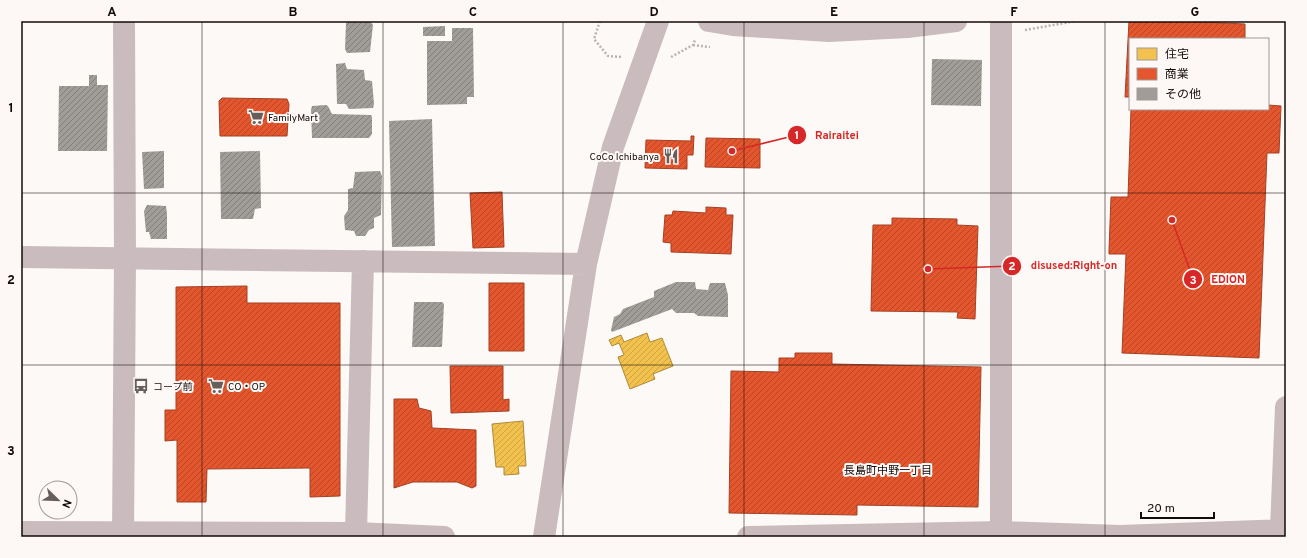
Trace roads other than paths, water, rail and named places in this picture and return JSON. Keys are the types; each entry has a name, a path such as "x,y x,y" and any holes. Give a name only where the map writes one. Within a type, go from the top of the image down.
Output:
{"street":[{"path":"123,535 125,259 124,21"},
{"path":"544,537 586,264 612,147 658,21"},
{"path":"709,21 733,25 829,31 907,27 956,21"},
{"path":"1001,21 1001,532"},
{"path":"21,257 586,264"},
{"path":"356,533 363,261"},
{"path":"748,537 1001,532 1120,536 1283,530 1286,407"},
{"path":"21,532 123,535 356,533 444,537"}],"place":[{"name":"FamilyMart","path":"256,117"},
{"name":"Rairaitei","path":"732,151"},
{"name":"CoCo Ichibanya","path":"671,156"},
{"name":"EDION","path":"1172,220"},
{"name":"disused:Right-on","path":"928,269"},
{"name":"コープ前","path":"141,386"},
{"name":"CO・OP","path":"216,386"}],"district":[{"name":"長島町中野一丁目","path":"888,470"}]}
